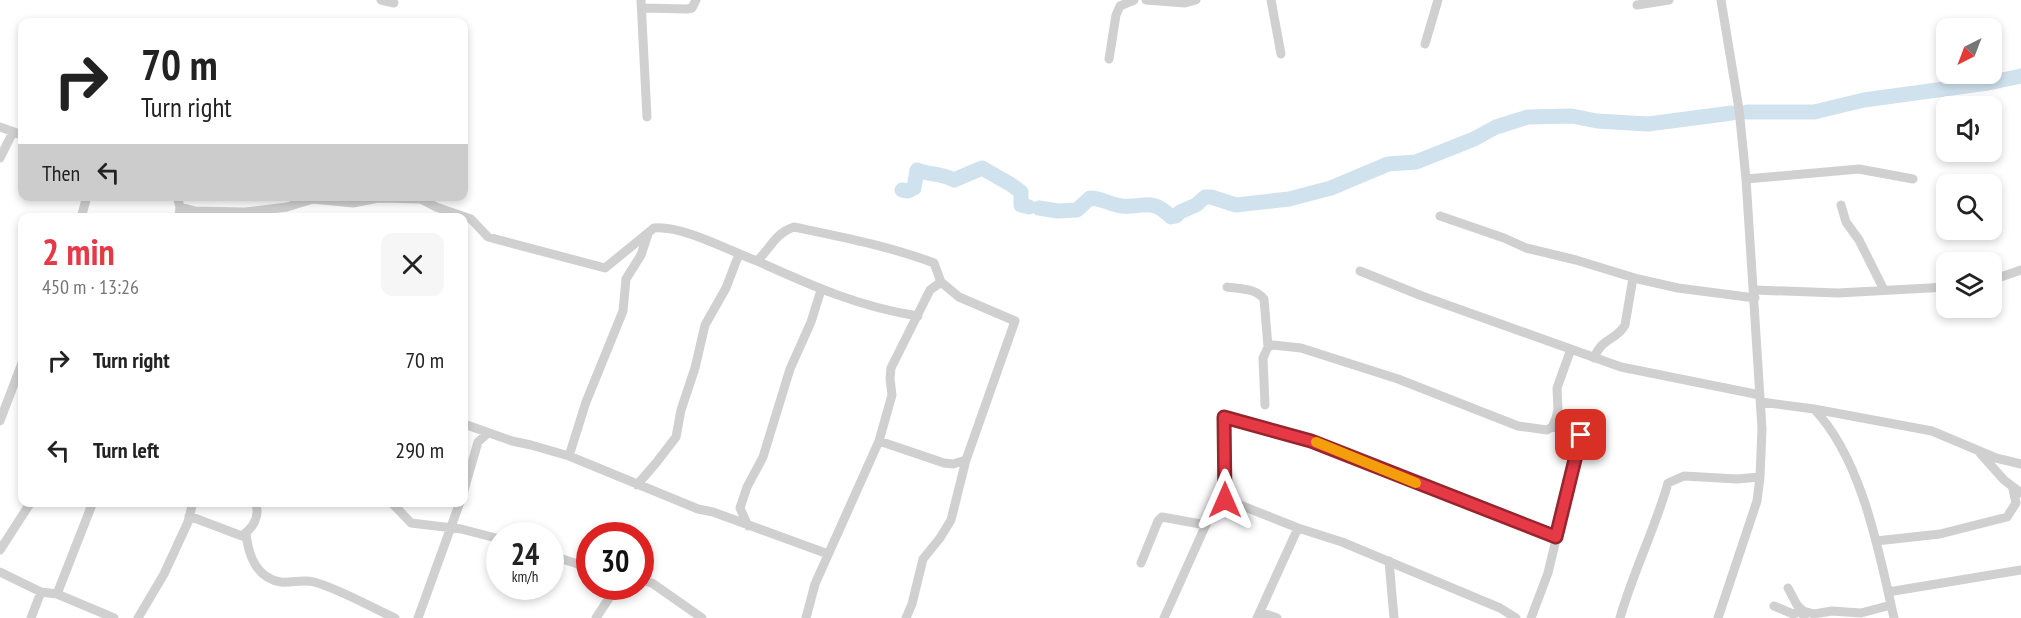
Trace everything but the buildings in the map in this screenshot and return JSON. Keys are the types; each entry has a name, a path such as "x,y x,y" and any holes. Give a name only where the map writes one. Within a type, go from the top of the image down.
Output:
{"street":[{"path":"381,0 394,3"},
{"path":"647,117 641,4 687,9 692,8 696,0"},
{"path":"1108,58 1119,3 1134,0"},
{"path":"1146,0 1185,3 1196,0"},
{"path":"1271,0 1281,54"},
{"path":"1425,44 1438,0"},
{"path":"1637,4 1670,0"},
{"path":"1718,618 1757,501 1760,477 1761,399 1739,109 1721,0"},
{"path":"0,127 18,134 0,158"},
{"path":"1746,179 1859,169 1913,179"},
{"path":"186,213 195,211 245,212 287,207 306,201"},
{"path":"333,201 353,203 363,201"},
{"path":"425,201 454,213"},
{"path":"1841,204 1846,222 1859,240 1884,290"},
{"path":"1440,216 1526,248 1678,288 1754,294 1838,293 1936,288"},
{"path":"468,218 488,237 605,268 654,228 667,228 757,261 821,290 886,311 918,316"},
{"path":"757,261 767,252 782,230 794,227 884,245 934,264 941,282 959,297 1015,321 966,460 951,520 940,538 923,558 912,604 906,618"},
{"path":"569,456 586,402 623,311 626,279 641,255 648,232"},
{"path":"637,485 676,437 681,410 695,368 705,325 726,288 739,254"},
{"path":"2002,277 2021,270"},
{"path":"1360,271 1422,296 1621,367 1761,399 1932,431 1977,451 2021,464"},
{"path":"1594,358 1602,342 1621,332 1625,325 1633,278"},
{"path":"806,618 815,584 879,441 892,395 891,368 930,290 941,282"},
{"path":"1227,287 1252,290 1264,299 1268,347 1263,358 1265,405"},
{"path":"748,526 740,508 747,487 763,457 790,369 811,322 821,290"},
{"path":"1268,347 1274,345 1301,348 1398,379 1518,426 1537,430 1552,428 1581,435 1548,573 1531,618"},
{"path":"1552,428 1558,410 1557,388 1571,349"},
{"path":"0,421 18,374"},
{"path":"1814,409 1835,436 1858,486 1876,541 1894,618"},
{"path":"1225,500 1224,417 1321,444 1556,537"},
{"path":"468,425 569,456 698,509 725,516 828,554"},
{"path":"468,427 478,442"},
{"path":"468,476 478,442 488,433"},
{"path":"879,441 944,463 952,464 966,460"},
{"path":"1876,541 1940,534 2007,517 2016,503 2017,491 1977,451"},
{"path":"1620,618 1668,483 1684,476 1737,479 1760,477"},
{"path":"1164,618 1216,504 1225,500 1389,561 1500,608 1516,618"},
{"path":"0,550 28,507"},
{"path":"57,594 91,507"},
{"path":"138,618 164,574 192,507"},
{"path":"189,516 242,536 251,530 256,520 257,507"},
{"path":"396,507 411,523 461,529 486,535"},
{"path":"418,618 458,507"},
{"path":"725,516 740,508"},
{"path":"1141,563 1158,521 1162,517 1206,525"},
{"path":"1277,618 1259,615 1298,528"},
{"path":"246,533 247,550 259,570 268,577 280,582 312,581 395,618"},
{"path":"1389,561 1394,618"},
{"path":"1888,591 2021,570"},
{"path":"0,572 41,592 57,594 114,618"},
{"path":"654,584 702,618"},
{"path":"1788,588 1803,614"},
{"path":"31,618 41,592"},
{"path":"596,618 607,600"},
{"path":"1774,606 1793,614 1814,614 1832,610 1862,613 1891,605"}],"waterway":[{"path":"1747,112 1814,112 1864,100 1988,83 2021,76"},
{"path":"1039,208 1058,211 1077,210 1090,198 1122,206 1153,205 1171,217 1196,205 1205,197 1236,205 1289,199 1331,188 1388,164 1416,162 1474,139 1496,127 1528,117 1572,116 1597,121 1648,124 1732,113"},
{"path":"902,190 908,191 914,188 917,170 954,180 982,168 1021,192 1021,205 1029,207"}],"slow traffic":[{"path":"1316,442 1416,483"}],"route":[{"path":"1225,500 1224,417 1311,441 1351,455 1398,476 1556,537 1581,435"}]}
